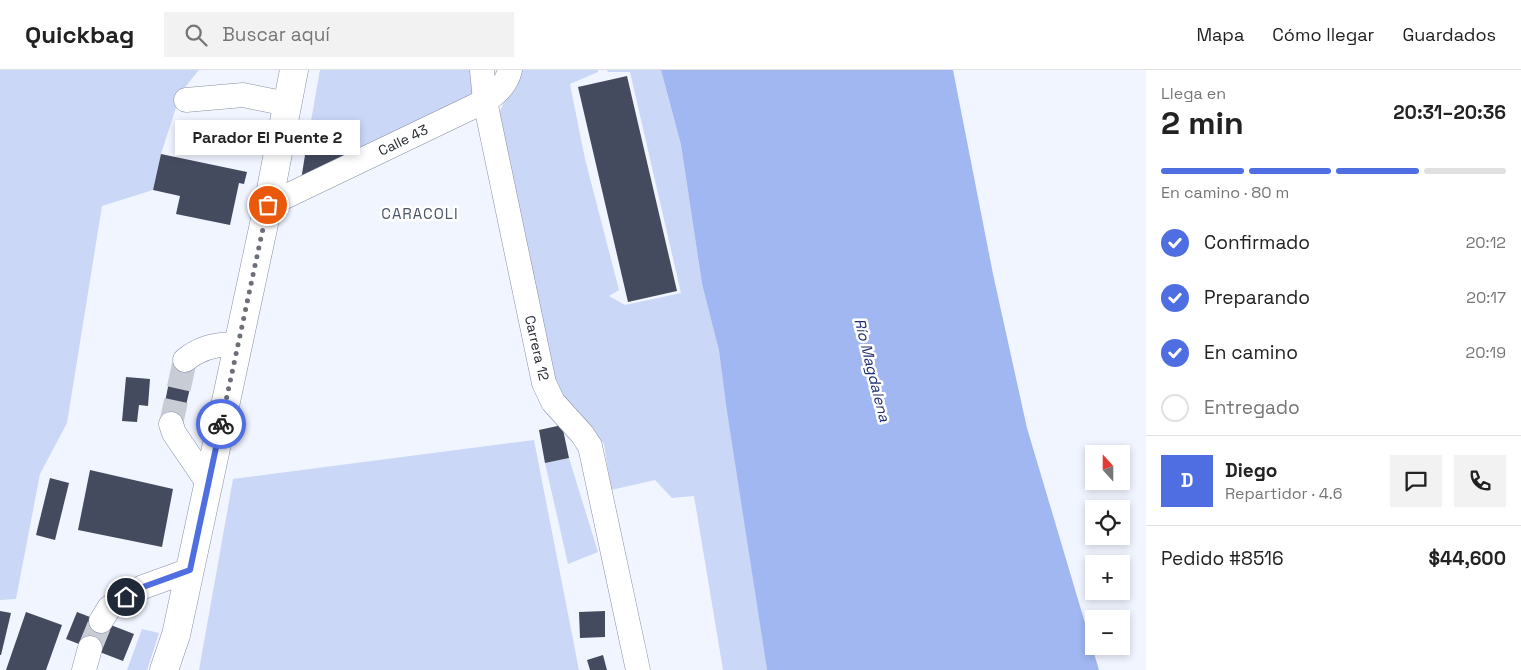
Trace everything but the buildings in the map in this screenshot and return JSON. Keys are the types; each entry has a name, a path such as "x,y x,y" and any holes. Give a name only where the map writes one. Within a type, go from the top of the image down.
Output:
{"highway":[{"path":"164,670 176,635 268,205 294,70"}],"street":[{"name":"Carrera 12","path":"482,70 485,101 544,383 553,402 582,434 590,446 638,670"},
{"name":"Calle 43","path":"268,205 485,101 508,78 510,70"},
{"path":"186,100 243,95 287,104"},
{"path":"185,360 204,348 221,344 238,344"},
{"path":"171,424 174,433 208,483"},
{"path":"101,621 109,608 143,587 190,570"},
{"path":"174,670 176,635"}],"shaded area":[{"path":"0,70 199,70 181,92 161,154 153,190 102,206 67,423 40,474 16,599 0,600"},
{"path":"320,70 476,70 479,87 461,107 357,157 350,141 306,149"},
{"path":"519,70 598,70 598,72 570,84 585,159 619,290 609,296 625,305 681,293 630,72 608,72 607,70 661,70 681,145 702,284 719,351 767,670 723,670 694,496 672,498 655,480 611,490 604,444 582,418 560,405 499,113"},
{"path":"534,440 579,670 199,670 233,479"},
{"path":"569,458 598,552 568,564 545,463"},
{"path":"142,629 159,633 147,670 127,670"}],"water":[{"name":"Río Magdalena","path":"661,70 953,70 993,274 1027,428 1085,623 1085,655 1095,655 1099,670 767,670 719,351 702,284 681,145"}],"tunnel":[{"path":"171,424 185,360"},
{"path":"90,648 101,621"}],"way so far":[{"path":"221,424 268,205"}],"place":[{"name":"Parador El Puente 2","path":"268,205"}],"district":[{"name":"CARACOLI","path":"420,214"}],"route":[{"path":"126,597 143,587 190,570 221,424"}]}
